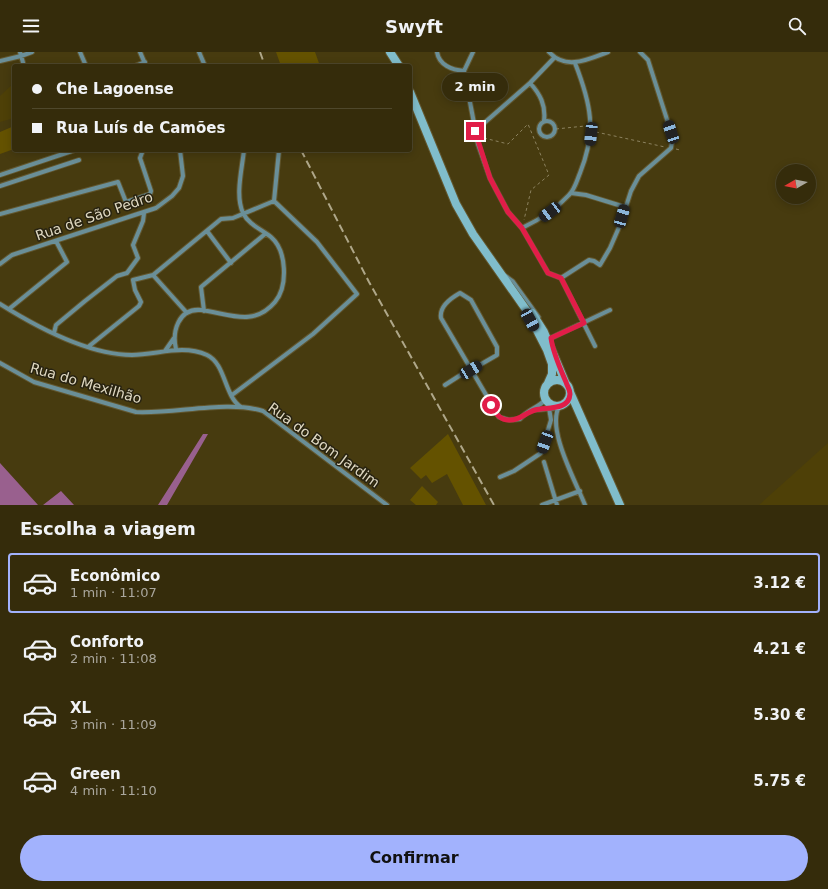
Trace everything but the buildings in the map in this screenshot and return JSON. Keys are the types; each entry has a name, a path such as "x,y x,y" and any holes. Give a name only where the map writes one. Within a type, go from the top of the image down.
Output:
{"main road":[{"path":"392,52 398,64"},
{"path":"412,97 456,204 473,234 501,271 527,311 547,350 552,364 552,374 544,394 548,405 573,408 578,415 620,505"},
{"path":"501,271 513,283 544,332 554,351 566,384 599,459"},
{"path":"548,384 558,380 566,384"},
{"path":"560,406 569,399 570,392"}],"street":[{"path":"0,61 32,52"},
{"path":"80,52 85,64"},
{"path":"140,52 145,64"},
{"path":"199,52 204,64"},
{"path":"437,52 444,65 455,70 464,71"},
{"path":"473,52 464,71 475,131 490,178 508,212 522,228 548,273 561,278 595,346"},
{"path":"549,52 554,58 575,63 608,52"},
{"path":"640,52 648,60"},
{"path":"561,278 589,260 600,265 615,236 630,191 639,176 671,148 671,132 648,60 647,52"},
{"path":"21,54 24,64"},
{"path":"475,131 530,83 554,58"},
{"path":"522,228 538,220 571,193 583,165 590,143 592,126 590,111 575,63"},
{"path":"530,83 539,94 545,112 544,121 539,127 540,132 544,136 552,136 556,129 552,122 544,121"},
{"path":"0,175 70,152"},
{"path":"0,214 118,182 126,202 150,194 151,191 140,158 142,152"},
{"name":"Rua de São Pedro","path":"0,264 12,255 144,213 164,202 179,188 183,176 180,152"},
{"path":"165,351 174,338 178,321 187,313 193,311 204,311 230,317 251,316 264,311 275,302 281,292 285,270 278,248 272,238 248,221 243,213 240,197 244,152"},
{"path":"274,201 279,152"},
{"path":"0,186 79,160"},
{"path":"571,193 586,195 625,207"},
{"path":"134,280 153,275 221,219 233,218 274,201"},
{"path":"232,395 313,334 357,294 317,242 274,201"},
{"path":"48,329 56,326 117,276 127,273 138,258 133,245 143,221 144,213"},
{"path":"206,231 231,263"},
{"path":"204,311 201,288 266,234"},
{"path":"9,309 67,262 56,241"},
{"path":"88,347 140,306 141,302 135,290 134,280 127,273"},
{"path":"153,275 187,313"},
{"path":"445,384 470,369 497,355 497,347 471,300 460,293 442,307 440,311 441,318 470,369 499,417 509,420 520,418 548,405 551,420 549,431"},
{"path":"0,304 31,323 88,347 106,352 130,355 176,349 202,353 209,356 214,361 235,403 241,407"},
{"path":"551,338 610,310"},
{"path":"54,333 56,326"},
{"path":"174,338 176,349"},
{"name":"Rua do Mexilhão","path":"0,363 34,382 136,412 241,407"},
{"path":"520,418 524,413 544,401 544,394"},
{"path":"500,477 514,471 541,453 560,406"},
{"name":"Rua do Bom Jardim","path":"241,407 250,407 263,411 273,417 387,505"},
{"path":"555,418 558,434 572,477 580,491 585,505"},
{"path":"549,431 558,434"},
{"path":"544,462 557,505"},
{"path":"542,505 580,491"}],"lane":[{"path":"501,271 513,281 532,304 551,338 554,351"}],"path":[{"path":"484,138 508,144 528,124 549,174 531,190 522,228"},
{"path":"556,129 596,126 596,133 680,150"}],"shaded area":[{"path":"276,52 315,52 319,64 280,64"},
{"path":"12,85 12,119 0,122 0,96"},
{"path":"12,127 12,150 0,154 0,132"},
{"path":"203,434 208,434 167,505 158,505"},
{"path":"448,434 486,505 463,505 447,474 432,483 426,475 421,479 410,468"},
{"path":"828,443 828,505 759,505"},
{"path":"0,463 38,505 0,505"},
{"path":"422,486 438,502 436,505 416,505 410,500"},
{"path":"61,491 74,505 43,505"}],"railway":[{"path":"260,52 264,64"},
{"path":"302,152 369,282 494,505"}],"route":[{"path":"475,131 490,178 508,212 522,228 548,273 561,278 584,323 551,338 552,346 566,384 570,389 569,399 564,404 560,405 558,408 535,410 520,418 509,420 499,417 491,405"}]}
